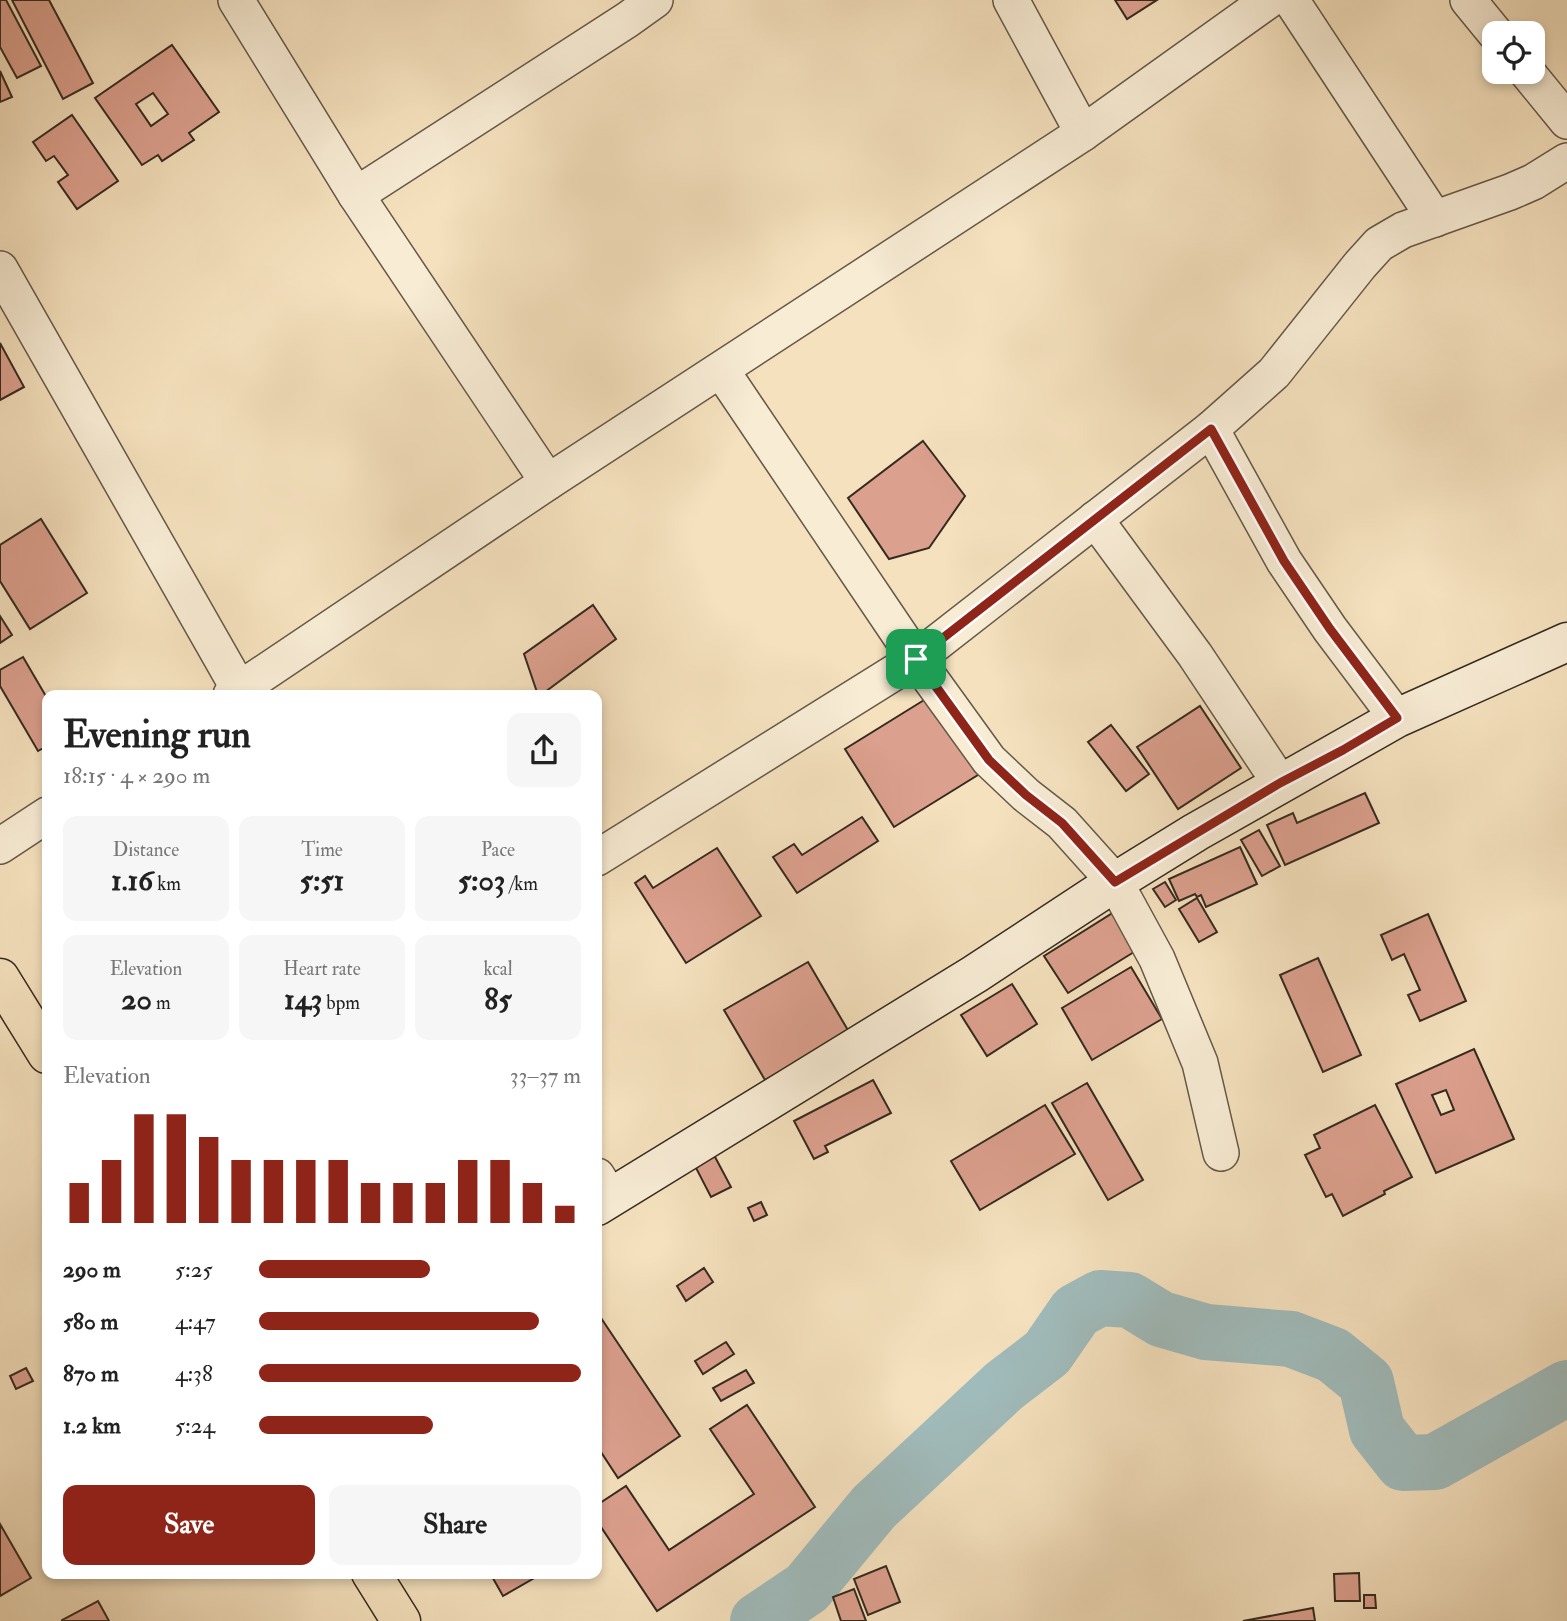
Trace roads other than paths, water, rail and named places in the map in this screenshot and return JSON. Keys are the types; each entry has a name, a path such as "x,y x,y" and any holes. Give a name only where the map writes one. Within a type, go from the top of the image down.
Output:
{"main road":[{"path":"0,978 42,1046"},
{"path":"375,1579 401,1621"}],"street":[{"path":"236,0 356,195 548,482"},
{"path":"356,195 620,10 655,0"},
{"path":"1011,0 1083,133"},
{"path":"0,270 254,688 548,482 1083,133 1269,0"},
{"path":"1291,0 1435,219"},
{"path":"1468,0 1485,21"},
{"path":"1537,84 1567,121"},
{"path":"602,855 916,659 1211,429 1273,373 1379,244 1403,230 1533,182 1567,161"},
{"path":"720,370 916,659 989,760 1026,795 1062,823 1115,882 1157,959 1200,1063 1221,1153"},
{"path":"1211,429 1284,561 1330,629 1397,718"},
{"path":"1095,519 1195,655 1280,783"},
{"path":"602,1192 975,974 1115,882 1280,783 1397,718 1567,642"},
{"path":"0,846 42,818"}],"waterway":[{"path":"758,1621 807,1588 874,1507 1004,1386 1047,1353 1076,1311 1100,1298 1130,1300 1161,1319 1206,1332 1291,1339 1333,1355 1366,1382 1377,1430 1403,1463 1435,1462 1567,1388"}]}
